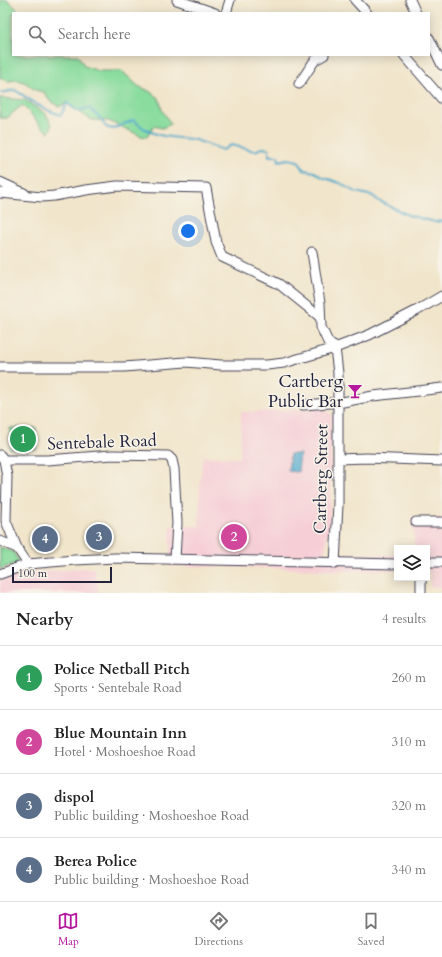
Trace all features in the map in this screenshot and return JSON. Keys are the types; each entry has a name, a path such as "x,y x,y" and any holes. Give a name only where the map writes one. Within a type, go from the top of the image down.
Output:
{"street":[{"path":"177,0 212,12"},
{"path":"226,12 230,0"},
{"path":"354,0 365,12"},
{"path":"410,0 416,12"},
{"path":"430,40 442,65"},
{"path":"299,84 315,60 322,56"},
{"path":"405,56 442,99"},
{"path":"0,182 30,196"},
{"path":"0,193 42,197 117,186 206,188 216,242 222,256 279,284 320,317"},
{"path":"312,252 320,303 321,327 328,342 335,348"},
{"path":"0,367 124,366 186,362 222,365 267,365 284,363 335,348 369,335 442,296"},
{"name":"Cartberg Street","path":"334,564 338,504 338,373 335,348"},
{"path":"303,405 338,402 373,396 418,392 442,388"},
{"name":"Sentebale Road","path":"2,458 48,460 112,456 168,456 172,460 174,469 176,523 174,559"},
{"path":"2,458 7,476 6,521 17,548 28,564"},
{"path":"338,459 367,458 442,461"},
{"path":"416,522 442,522"},
{"path":"0,541 17,548"},
{"path":"0,574 28,564 116,558 334,564 394,564"},
{"path":"430,562 442,562"},
{"path":"421,581 421,593"}],"shaded area":[{"path":"324,408 332,415 330,520 325,553 394,555 394,570 349,571 170,566 170,526 199,526 200,481 203,456 240,458 241,412"},
{"path":"412,518 442,518 442,587 430,587 430,545 415,545"},
{"path":"94,568 99,593 0,593 0,580 27,573"}],"green space":[{"path":"0,0 8,0 19,11 23,12 12,12 12,56 79,56 84,66 99,71 122,71 138,86 159,98 162,110 171,124 162,128 154,126 147,137 141,136 109,121 92,120 67,103 59,107 48,99 44,92 35,90 26,83 17,80 8,81 0,78"},
{"path":"0,98 25,100 46,114 52,125 49,133 22,105 7,118 0,118"},
{"path":"10,428 36,428 36,449 10,449"},
{"path":"0,547 13,552 19,562 0,569"}],"water":[{"path":"290,454 300,454 298,472 288,471"}],"waterway":[{"path":"0,92 15,90 42,108 61,115 67,103 77,111 89,108 99,117 106,127 112,129 134,120 140,126 153,133 168,137 191,139 223,150 231,145 255,151 262,148 269,149 269,156 278,156 279,161 288,159 298,161 304,170 315,172 322,177 340,183 356,192 373,196 379,201 408,215 435,222 442,221"}],"place":[{"name":"Cartberg Public Bar","path":"355,391"},
{"name":"Police Netball Pitch","path":"23,439"},
{"name":"dispol","path":"99,537"},
{"name":"Blue Mountain Inn","path":"234,537"},
{"name":"Berea Police","path":"45,539"}]}
